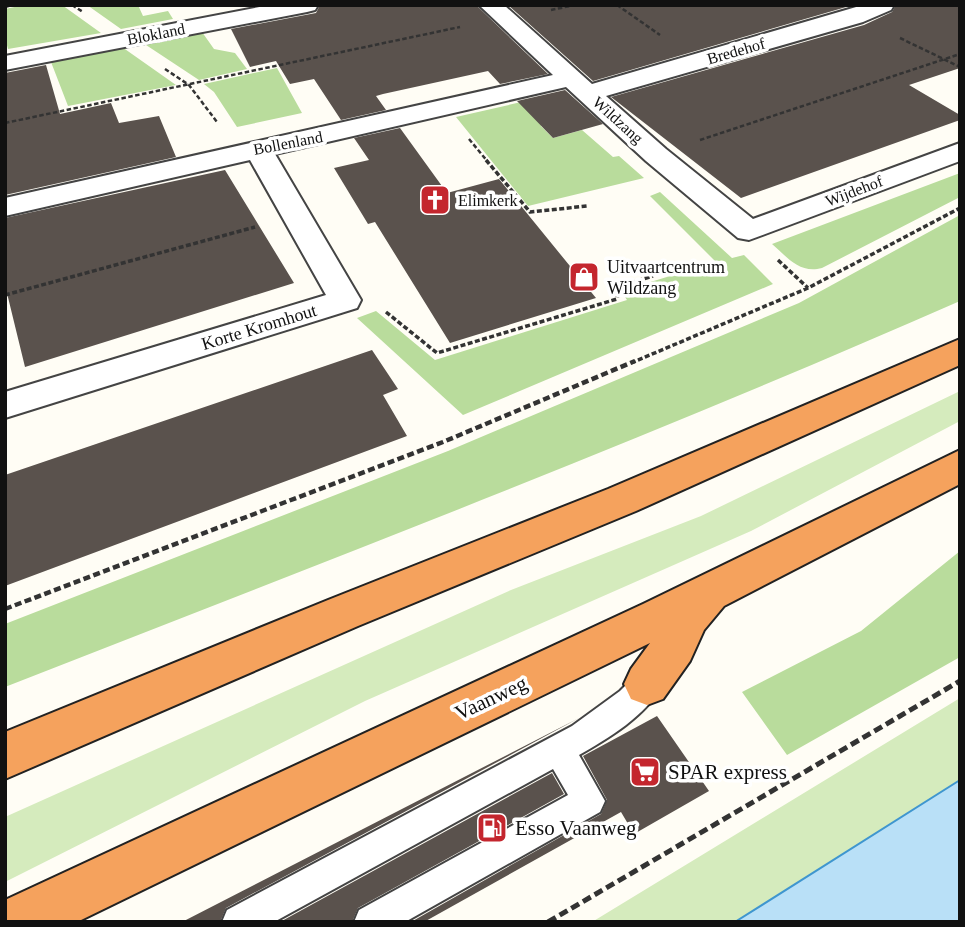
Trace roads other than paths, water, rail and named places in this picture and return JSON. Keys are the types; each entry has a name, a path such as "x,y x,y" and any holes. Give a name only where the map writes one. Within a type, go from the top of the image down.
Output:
{"highway":[{"path":"5,756 356,608 622,500 960,351"},
{"name":"Vaanweg","path":"18,922 717,589 928,484 960,465"},
{"path":"647,684 674,647 691,612 717,589"}],"street":[{"name":"Blokland","path":"5,63 307,5"},
{"name":"Bredehof","path":"579,86 855,16 883,5"},
{"name":"Wildzang","path":"497,12 656,155 749,231"},
{"name":"Bollenland","path":"5,207 444,108 579,86"},
{"name":"Korte Kromhout","path":"5,405 345,300 258,149"},
{"name":"Wijdehof","path":"749,231 960,151"}],"lane":[{"path":"239,922 603,723 631,701 647,684"},
{"path":"371,922 589,801 558,749"}],"water":[{"path":"960,780 960,922 735,922"}],"place":[{"name":"Elimkerk","path":"435,200"},
{"name":"Uitvaartcentrum Wildzang","path":"584,277"},
{"name":"SPAR express","path":"645,772"},
{"name":"Esso Vaanweg","path":"492,828"}]}
